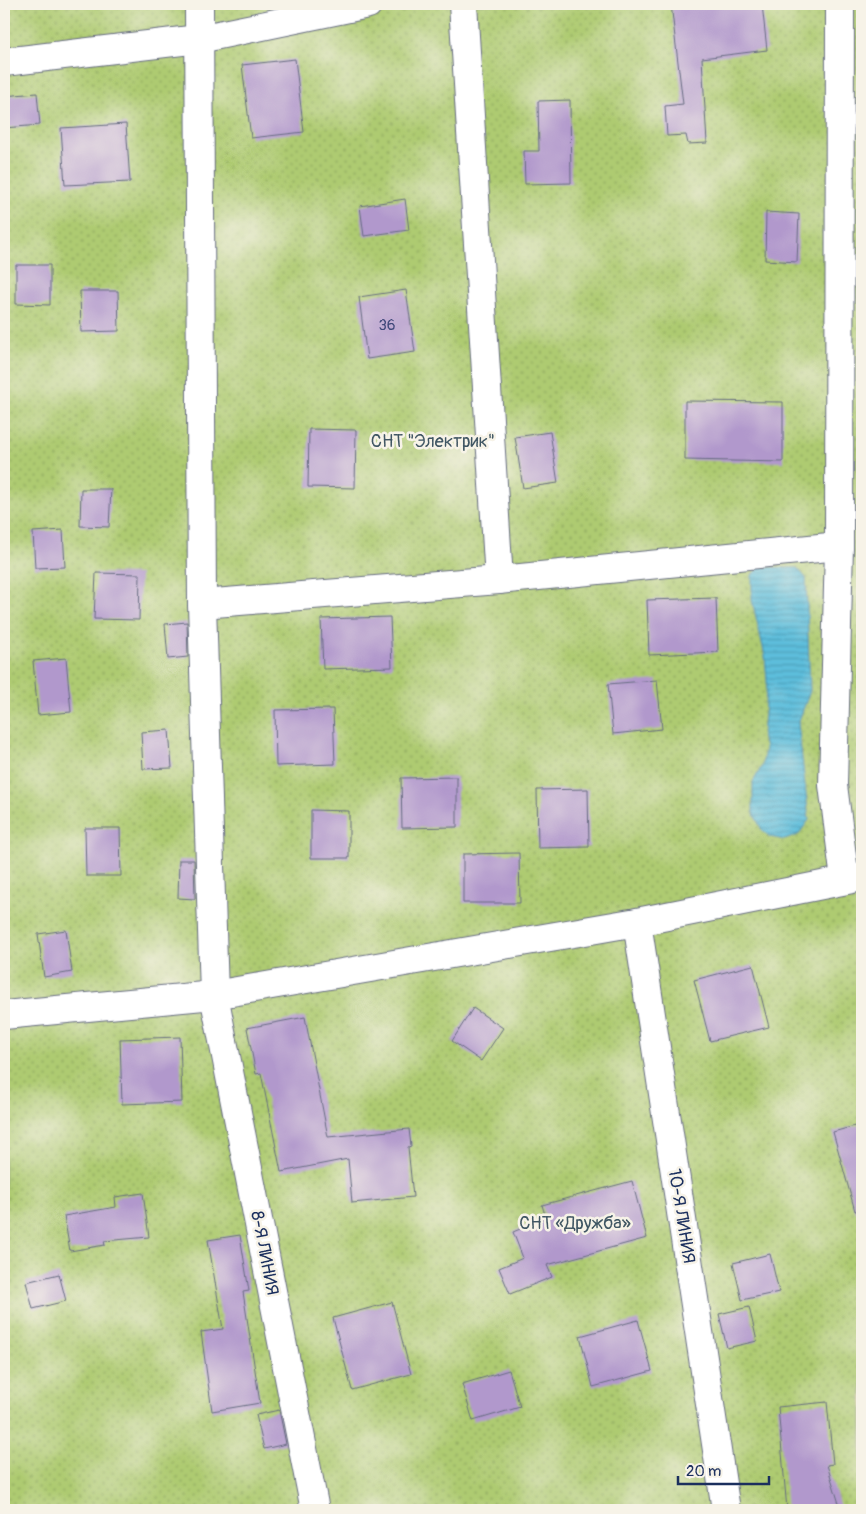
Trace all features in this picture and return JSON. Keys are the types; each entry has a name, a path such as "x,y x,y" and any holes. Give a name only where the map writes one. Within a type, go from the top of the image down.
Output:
{"street":[{"name":"8-Я ЛИНИЯ","path":"199,4 202,604 214,995 315,1510"},
{"path":"4,62 200,39 368,4"},
{"path":"463,4 499,580"},
{"path":"4,1015 214,995 637,922 854,878 833,785 839,546 840,4"},
{"path":"202,604 499,580 839,546"},
{"name":"10-Я ЛИНИЯ","path":"637,922 726,1510"}],"green space":[{"name":"СНТ \"Электрик\"","path":"4,4 862,4 862,1510 4,1510"}],"water":[{"path":"760,567 797,568 806,578 810,691 798,723 809,820 798,835 785,840 770,837 762,830 753,812 753,782 762,766 765,749 762,735 767,682 765,656 752,600 752,575"}],"building":[{"path":"671,4 762,4 767,50 702,58 707,143 688,144 686,135 667,136 665,106 683,104"},
{"path":"295,59 304,132 251,138 242,65"},
{"path":"37,93 40,125 4,128 4,96"},
{"path":"570,100 571,183 525,184 524,151 539,151 538,101"},
{"path":"126,124 130,182 65,185 61,128"},
{"path":"405,199 409,230 364,236 360,206"},
{"path":"766,212 799,214 797,262 765,260"},
{"path":"16,265 50,265 50,305 16,304"},
{"path":"406,290 415,352 367,359 359,297"},
{"path":"80,291 118,291 119,331 81,332"},
{"path":"685,401 783,402 783,462 685,460"},
{"path":"309,429 356,430 355,488 308,487"},
{"path":"550,432 558,483 523,488 515,437"},
{"path":"81,489 111,489 109,527 80,526"},
{"path":"63,530 65,567 35,568 33,532"},
{"path":"96,573 140,574 139,620 94,619"},
{"path":"716,598 718,652 649,655 647,600"},
{"path":"390,617 392,667 323,669 321,619"},
{"path":"187,622 188,657 168,659 165,624"},
{"path":"66,658 71,712 38,715 33,661"},
{"path":"657,680 662,729 613,734 608,684"},
{"path":"333,709 335,764 276,766 275,710"},
{"path":"169,730 172,768 143,769 141,732"},
{"path":"457,777 457,827 402,828 401,778"},
{"path":"588,789 589,847 538,848 537,790"},
{"path":"311,810 349,811 349,858 311,858"},
{"path":"85,828 120,828 121,876 86,876"},
{"path":"519,853 520,903 463,903 463,854"},
{"path":"179,860 194,860 195,899 178,898"},
{"path":"66,930 72,972 44,977 38,934"},
{"path":"753,965 769,1027 710,1041 694,980"},
{"path":"473,1008 503,1028 481,1061 452,1041"},
{"path":"305,1017 328,1137 409,1129 411,1146 408,1147 413,1197 352,1203 348,1159 281,1172 261,1073 256,1074 247,1028"},
{"path":"180,1037 182,1102 122,1104 120,1039"},
{"path":"862,1124 862,1210 855,1211 833,1132"},
{"path":"632,1181 647,1238 547,1265 552,1277 510,1294 499,1268 523,1258 513,1232 546,1218 542,1205"},
{"path":"143,1193 149,1237 104,1241 105,1245 70,1251 64,1216 116,1207 115,1197"},
{"path":"240,1235 249,1291 243,1292 260,1403 212,1411 201,1332 223,1329 208,1240"},
{"path":"770,1254 779,1292 742,1300 733,1263"},
{"path":"59,1274 66,1301 33,1309 26,1282"},
{"path":"392,1302 411,1374 352,1390 333,1318"},
{"path":"749,1307 757,1341 727,1348 719,1314"},
{"path":"638,1320 652,1371 593,1387 580,1336"},
{"path":"509,1370 520,1407 473,1421 462,1384"},
{"path":"827,1402 833,1464 827,1465 841,1510 787,1510 778,1407"},
{"path":"279,1410 286,1444 264,1449 256,1415"}],"park label":[{"name":"СНТ «Дружба»","path":"575,1223"}]}
